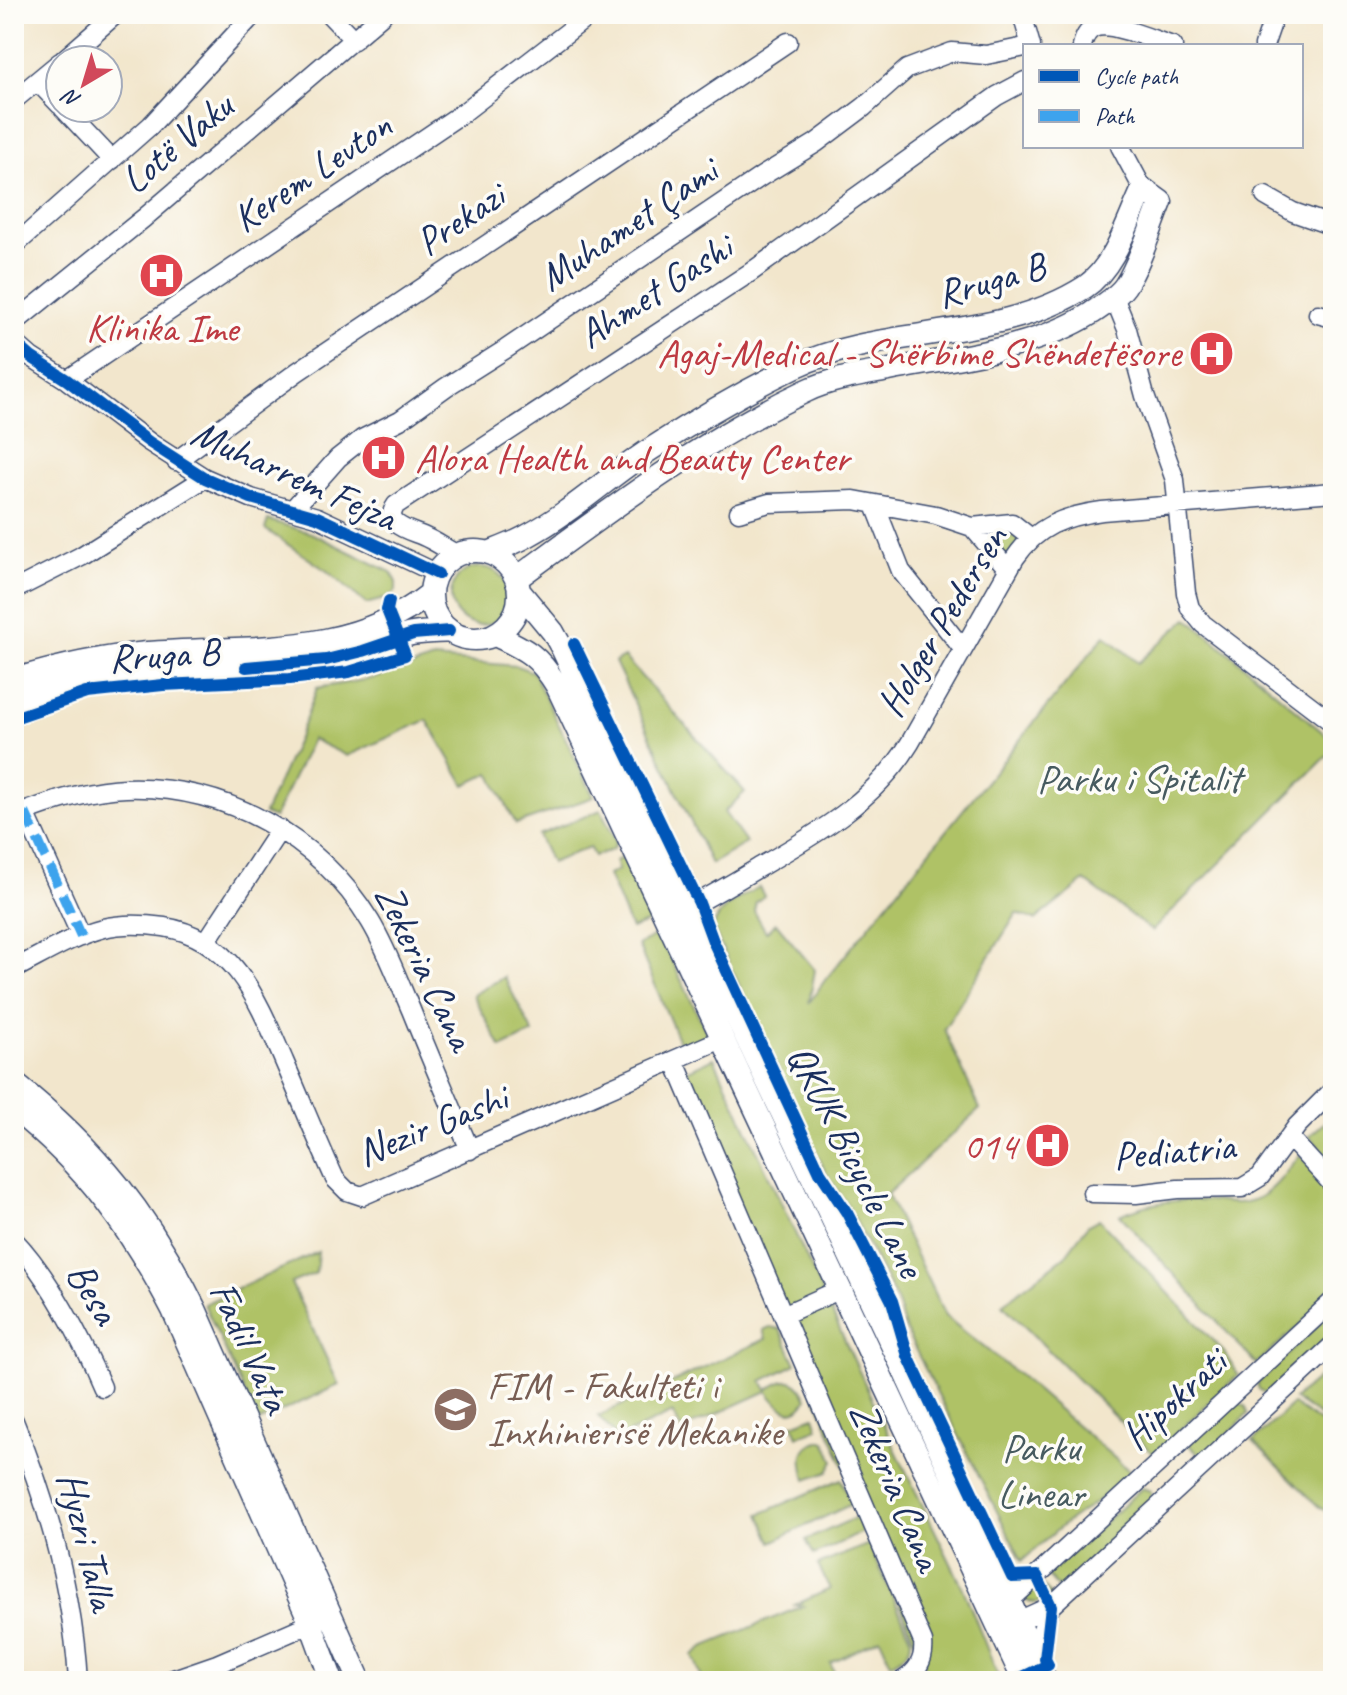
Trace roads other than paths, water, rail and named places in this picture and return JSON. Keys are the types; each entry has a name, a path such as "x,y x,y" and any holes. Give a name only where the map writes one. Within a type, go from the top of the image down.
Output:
{"main road":[{"name":"Rruga B","path":"488,553 527,536 651,449 730,400 796,366 843,349 956,331 1033,313 1065,299 1089,284 1105,267 1143,189 1161,202 1125,285 1114,297 1078,321 1044,336 963,356 853,377 809,390 665,472 517,585"},
{"path":"517,585 514,616 495,635 472,640 449,631 434,614 434,583 442,565 458,555 475,551 488,553 506,564 517,585 553,632 676,914 722,1039 841,1289 1037,1677"},
{"name":"Rruga B","path":"14,680 84,663 146,653 266,648 317,642 356,633 407,612 434,583"},
{"name":"Rruga B","path":"14,703 72,684 112,676 326,660 413,634 449,631"},
{"path":"495,635 528,650 549,672 676,914 899,1360 1006,1617"},
{"name":"Fadil Vata","path":"14,1083 52,1114 98,1160 136,1206 195,1309 321,1620 332,1681"},
{"name":"Fadil Vata","path":"14,1109 57,1146 105,1198 151,1266 321,1620 360,1681"}],"street":[{"path":"81,44 116,14"},
{"path":"14,246 151,125 254,14"},
{"path":"329,14 354,40"},
{"name":"Lotë Vaku","path":"14,323 144,218 383,14"},
{"name":"Kerem Levton","path":"67,380 464,112 591,14"},
{"path":"1022,14 1030,44"},
{"path":"1265,44 1275,14"},
{"path":"1082,44 1084,36 1093,27 1106,26 1166,44"},
{"name":"Prekazi","path":"176,461 297,372 788,42"},
{"name":"Muhamet Çami","path":"293,509 338,458 362,439 400,420 762,176 816,143 907,69 952,52 986,55 1023,47"},
{"path":"14,100 44,75"},
{"path":"37,81 44,89"},
{"name":"Ahmet Gashi","path":"458,555 426,537 400,528 391,518 396,505 751,272 997,96 1023,82"},
{"path":"77,124 112,160"},
{"path":"1121,148 1143,189"},
{"path":"1265,196 1293,212 1333,226"},
{"path":"1114,297 1175,480 1190,608 1203,624 1333,723"},
{"name":"Muharrem Fejza","path":"14,342 176,461 205,478 251,498 317,517 434,583"},
{"path":"14,367 31,357"},
{"path":"14,590 81,556 205,478"},
{"name":"Holger Pedersen","path":"676,914 803,841 863,799 897,764 1008,569 1031,538 1056,521 1074,515 1179,504 1333,492"},
{"path":"739,512 785,502 854,500 936,515 972,527 1012,523 1031,538"},
{"path":"875,505 901,571 963,649"},
{"path":"972,527 1008,569"},
{"name":"Zekeria Cana","path":"20,814 99,791 151,789 213,798 280,829 330,869 370,921 384,947 470,1150"},
{"path":"20,814 81,936"},
{"path":"206,942 280,829"},
{"name":"Nezir Gashi","path":"14,969 81,936 100,929 133,924 170,928 206,942 237,969 254,994 331,1171 341,1187 351,1194 368,1195 722,1039"},
{"name":"Zekeria Cana","path":"675,1062 923,1642 922,1661 902,1681"},
{"name":"Pediatria","path":"1092,1193 1136,1194 1178,1189 1242,1188 1260,1177 1304,1117 1333,1090"},
{"name":"Pediatria","path":"1289,1137 1333,1185"},
{"name":"Besa","path":"14,1240 37,1269 73,1327 102,1387"},
{"path":"783,1315 841,1289"},
{"name":"Hipokrati","path":"1006,1617 1333,1301"},
{"name":"Hipokrati","path":"1006,1617 1051,1606 1333,1345"},
{"name":"Hyzri Talla","path":"14,1421 37,1479 62,1572 72,1618 78,1681"},
{"path":"1037,1677 1038,1640 1051,1606"},
{"path":"168,1681 321,1620"}],"place":[{"name":"Klinika Ime","path":"162,276"},
{"name":"Agaj-Medical - Shërbime Shëndetësore","path":"1212,353"},
{"name":"Alora Health and Beauty Center","path":"384,458"},
{"name":"014","path":"1048,1146"},
{"name":"FIM - Fakulteti i Inxhinierisë Mekanike","path":"456,1409"}],"park label":[{"name":"Parku i Spitalit","path":"1139,779"},
{"name":"Parku Linear","path":"1041,1471"}]}
